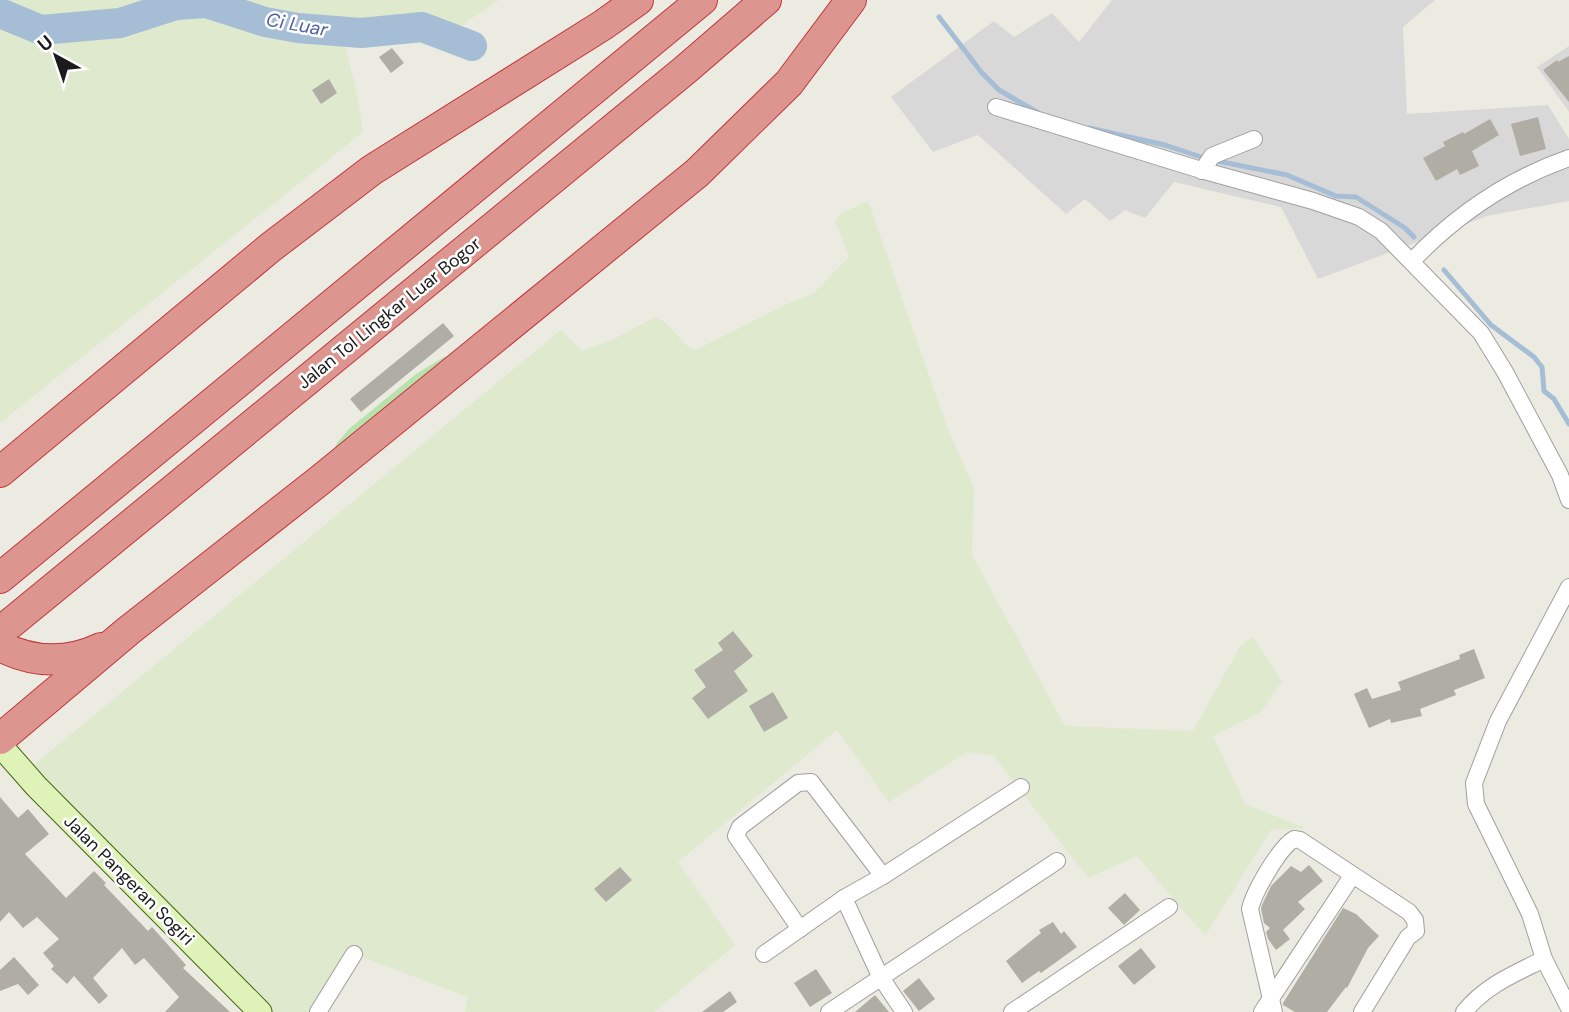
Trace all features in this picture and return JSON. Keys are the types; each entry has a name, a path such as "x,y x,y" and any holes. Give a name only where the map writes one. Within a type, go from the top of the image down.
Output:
{"highway":[{"path":"0,472 271,247 372,170 603,25 638,0"},
{"path":"0,578 702,0"},
{"name":"Jalan Tol Lingkar Luar Bogor","path":"5,635 766,0"},
{"path":"0,738 128,631 319,481 697,173 789,83 851,0"},
{"path":"5,635 17,655 44,661 72,659 99,649 128,631"}],"street":[{"path":"996,107 1202,171 1313,201 1359,217 1381,231 1481,332 1560,475 1569,500"},
{"path":"1202,171 1212,156 1254,139"},
{"path":"1412,261 1433,239 1482,201 1569,158"},
{"path":"1569,587 1498,721 1474,783 1476,804 1530,914 1544,959 1569,1008"},
{"name":"Jalan Pangeran Sogiri","path":"0,745 36,786 260,1012"},
{"path":"800,929 736,836 740,827 798,783 811,782 883,876"},
{"path":"764,954 844,898 883,876 1021,786"},
{"path":"1269,1008 1250,909 1252,898 1285,846 1294,839 1300,840 1409,912 1416,926 1416,931 1408,937 1362,1012"},
{"path":"829,1012 1056,861"},
{"path":"1269,1008 1352,876"},
{"path":"844,898 880,976 904,1012"},
{"path":"1012,1012 1169,907"},
{"path":"318,1012 354,954"},
{"path":"1465,1012 1478,996 1498,981 1544,959"}],"shaded area":[{"path":"1112,0 1435,0 1403,27 1407,114 1548,105 1569,139 1569,201 1487,216 1318,279 1281,207 1174,182 1145,218 1125,210 1110,221 1085,199 1066,214 978,135 933,152 891,97 994,21 1014,37 1052,13 1079,42"},
{"path":"1569,46 1569,112 1537,67"}],"green space":[{"path":"0,0 499,0 456,29 429,22 341,27 363,132 0,423"},
{"path":"868,201 947,427 974,488 972,555 1065,726 1193,731 1241,645 1253,637 1282,681 1261,712 1213,736 1245,804 1305,828 1271,830 1205,936 1137,856 1088,878 994,756 967,752 889,802 837,730 678,862 735,945 654,1012 465,1012 468,997 354,954 319,1012 260,1012 24,773 561,330 582,351 614,339 655,317 665,322 689,348 696,350 787,304 813,294 849,257 835,221 842,213"},
{"path":"473,355 319,481 337,443 349,429 416,374 444,357"}],"building":[{"path":"392,48 404,63 391,73 379,57"},
{"path":"1569,56 1569,102 1543,70 1557,60 1558,62"},
{"path":"329,79 337,93 321,104 312,90"},
{"path":"1538,117 1546,149 1520,156 1511,124"},
{"path":"1490,119 1499,135 1472,151 1479,166 1460,175 1457,169 1436,181 1423,158 1445,146 1443,142"},
{"path":"443,323 454,336 361,412 350,399"},
{"path":"733,631 753,656 734,671 748,691 708,719 692,698 706,687 694,670 723,650 718,643"},
{"path":"1474,649 1485,678 1454,690 1456,695 1420,709 1422,716 1391,723 1390,719 1369,728 1354,694 1367,688 1372,699 1401,690 1398,682 1460,659 1459,655"},
{"path":"773,692 788,718 764,732 749,706"},
{"path":"0,797 18,818 28,809 49,834 25,854 66,898 94,871 148,931 152,927 186,965 183,968 230,1012 165,1012 179,997 144,958 135,965 122,948 93,978 108,996 99,1004 74,976 67,984 51,969 54,966 43,953 59,939 37,917 23,928 9,912 0,922"},
{"path":"1309,865 1323,881 1298,902 1305,909 1283,930 1290,939 1276,950 1268,939 1266,932 1270,928 1264,923 1262,905 1271,886 1291,866 1301,872"},
{"path":"620,867 632,880 606,902 594,889"},
{"path":"1125,893 1140,910 1124,925 1108,908"},
{"path":"1343,908 1356,914 1379,936 1368,948 1347,988 1327,1012 1295,1012 1283,1003"},
{"path":"1053,922 1061,934 1064,931 1077,947 1022,983 1006,961 1041,933 1039,930"},
{"path":"1141,948 1156,967 1134,985 1118,966"},
{"path":"14,957 39,985 28,995 18,984 0,991 0,970"},
{"path":"816,969 832,993 810,1007 794,983"},
{"path":"919,978 935,999 919,1011 903,991"},
{"path":"730,991 737,1002 723,1012 702,1012"},
{"path":"875,995 889,1012 855,1012"}],"waterway":[{"name":"Ci Luar","path":"0,13 41,30 120,23 176,5 206,3 265,22 298,28 361,33 422,27 472,46"},
{"path":"939,17 982,73 999,90 1037,112"},
{"path":"1089,128 1165,145 1201,157"},
{"path":"1217,161 1287,175 1336,196 1356,197 1405,228 1414,237"},
{"path":"1444,270 1491,325 1534,357 1542,367 1544,391 1554,399 1569,424"}]}
